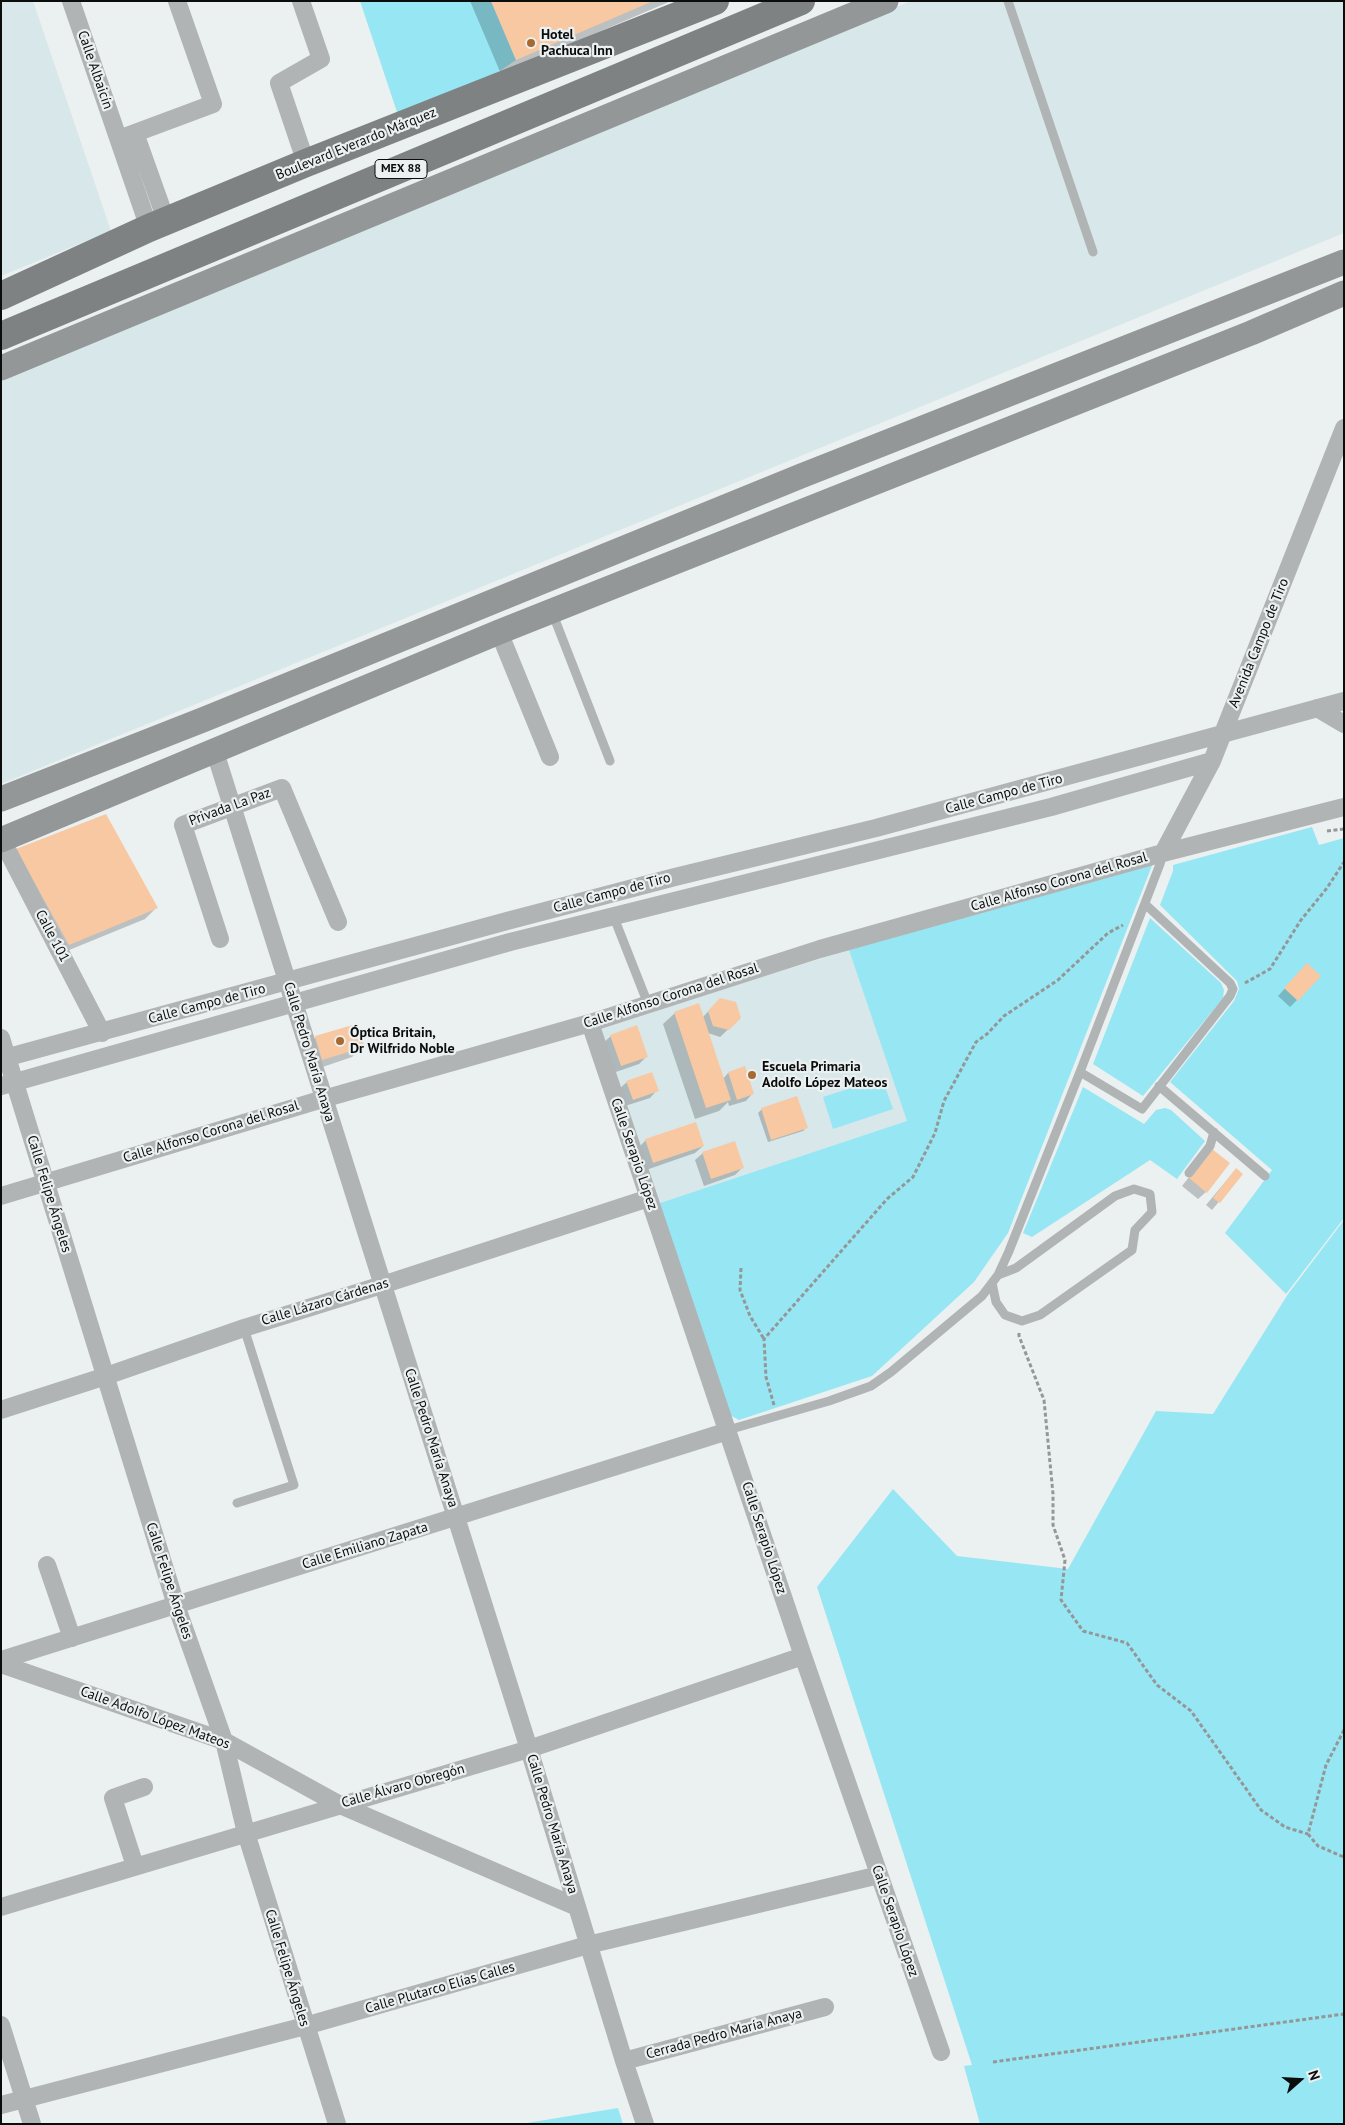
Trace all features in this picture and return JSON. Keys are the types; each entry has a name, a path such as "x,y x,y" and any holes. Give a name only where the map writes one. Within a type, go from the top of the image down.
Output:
{"main road":[{"name":"Boulevard Everardo Márquez","path":"1,296 158,224 306,163 715,1"},
{"name":"MEX 88","path":"1,336 801,1"},
{"path":"1,368 886,1"},
{"path":"1,799 793,480 1344,262"},
{"path":"1,840 499,632 1251,333 1344,294"},
{"path":"1240,303 1244,324 1251,333"},
{"path":"515,593 526,622"}],"street":[{"name":"Calle Albaicín","path":"71,1 127,136 158,224"},
{"path":"127,136 213,104 177,1"},
{"path":"301,1 321,59 280,83 306,163"},
{"name":"Avenida Campo de Tiro","path":"1162,853 1212,760 1224,733 1344,428"},
{"path":"499,632 550,757"},
{"name":"Calle Campo de Tiro","path":"4,1058 675,877 876,828 1045,783 1344,701"},
{"path":"1317,708 1344,724"},
{"name":"Calle Pedro María Anaya","path":"215,752 645,2124"},
{"name":"Calle Campo de Tiro","path":"8,1084 510,942 1050,807 1212,760"},
{"path":"1045,783 1050,807"},
{"name":"Privada La Paz","path":"220,939 183,825 282,788 338,922"},
{"name":"Calle Alfonso Corona del Rosal","path":"1,1196 323,1099 590,1023 820,949 1162,853 1344,807"},
{"path":"876,828 882,850"},
{"name":"Calle 101","path":"1,840 102,1033"},
{"path":"675,877 681,898"},
{"name":"Calle Serapio López","path":"590,1023 803,1656 941,2052"},
{"name":"Calle Felipe Ángeles","path":"1,1038 8,1084 45,1182 176,1605 224,1741 246,1833 337,2124"},
{"name":"Calle Lázaro Cárdenas","path":"1,1410 244,1328 649,1198"},
{"name":"Calle Emiliano Zapata","path":"1,1662 728,1431"},
{"path":"47,1565 72,1638"},
{"name":"Calle Álvaro Obregón","path":"1,1907 529,1749 803,1656"},
{"name":"Calle Adolfo López Mateos","path":"1,1662 224,1741 340,1805 577,1907"},
{"path":"135,1866 113,1798 144,1787"},
{"name":"Calle Plutarco Elías Calles","path":"1,2105 305,2026 588,1945 879,1874"},
{"name":"Cerrada Pedro María Anaya","path":"624,2061 825,2007"},
{"path":"1,2025 32,2124"}],"lane":[{"path":"1008,1 1092,252"},
{"path":"552,612 610,761"},
{"path":"728,1431 829,1401 871,1386 891,1372 982,1296 998,1275 1013,1242 1080,1072 1145,904 1162,853"},
{"path":"1080,1072 1142,1109 1233,990 1230,983 1145,904"},
{"path":"613,915 648,1004"},
{"path":"1160,1086 1265,1176"},
{"path":"1189,1173 1210,1146 1214,1132"},
{"path":"992,1282 996,1302 1005,1315 1022,1321 1040,1315 1132,1250 1135,1230 1152,1212 1150,1194 1134,1189 1115,1196 1016,1268 998,1275"},
{"path":"237,1503 294,1485 244,1328"}],"path":[{"path":"1233,990 1270,969 1301,920 1327,888 1344,862"},
{"path":"764,1339 887,1199 913,1177 935,1133 944,1101 976,1042 1004,1016 1058,980 1108,933 1139,918"},
{"path":"741,1268 740,1290 750,1316 764,1339 766,1377 777,1416"},
{"path":"1022,1321 1019,1336 1044,1400 1053,1494 1053,1525 1065,1560 1061,1600 1083,1631 1127,1643 1157,1685 1191,1711 1261,1810 1285,1827 1308,1834 1318,1846 1344,1857"},
{"path":"1308,1834 1326,1765 1344,1730"},
{"path":"993,2062 1344,2014"}],"shaded area":[{"path":"1,1 33,1 111,231 1,276"},
{"path":"360,1 491,1 516,60 498,72 398,115"},
{"path":"911,1 1344,1 1344,233 1,784 1,379"},
{"path":"1312,827 1319,845 1344,838 1344,1218 1286,1294 1225,1233 1272,1170 1170,1082 1234,1001 1239,989 1237,981 1160,905 1173,871 1173,865"},
{"path":"1153,863 1008,1233 974,1282 872,1376 739,1420 730,1415 657,1204 907,1121 849,950"},
{"path":"1150,918 1221,983 1224,990 1223,998 1143,1096 1093,1064"},
{"name":"Escuela Primaria Adolfo López Mateos","path":"849,950 908,1121 657,1204 596,1028"},
{"path":"882,1078 893,1109 833,1129 823,1097"},
{"path":"1083,1087 1144,1124 1156,1110 1165,1108 1171,1110 1205,1141 1177,1179 1150,1160 1032,1237 1023,1233"},
{"path":"1344,1220 1344,2124 980,2124 964,2066 972,2065 817,1587 893,1489 957,1556 1068,1569 1156,1411 1213,1414 1288,1294"},
{"path":"618,2108 623,2124 521,2124"}],"building":[{"path":"491,1 653,1 516,60"},
{"path":"106,814 158,908 69,945 16,849"},
{"path":"1307,963 1321,976 1298,1001 1284,988"},
{"path":"720,998 736,1002 741,1018 729,1030 713,1026 708,1011"},
{"path":"699,1003 731,1100 706,1108 674,1012"},
{"name":"Óptica Britain, Dr Wilfrido Noble","path":"356,1024 365,1047 322,1060 315,1036"},
{"path":"637,1025 648,1057 621,1066 610,1035"},
{"path":"745,1066 754,1094 737,1100 728,1072"},
{"path":"652,1072 659,1091 633,1100 626,1081"},
{"path":"797,1096 808,1128 771,1140 761,1108"},
{"path":"696,1122 704,1146 653,1163 645,1139"},
{"path":"735,1141 744,1168 711,1179 702,1152"},
{"path":"1212,1149 1230,1163 1207,1193 1189,1178"},
{"path":"1236,1168 1243,1174 1220,1203 1213,1198"}],"place":[{"name":"Hotel Pachuca Inn","path":"531,43"},
{"name":"Óptica Britain, Dr Wilfrido Noble","path":"340,1041"},
{"name":"Escuela Primaria Adolfo López Mateos","path":"752,1075"}]}
